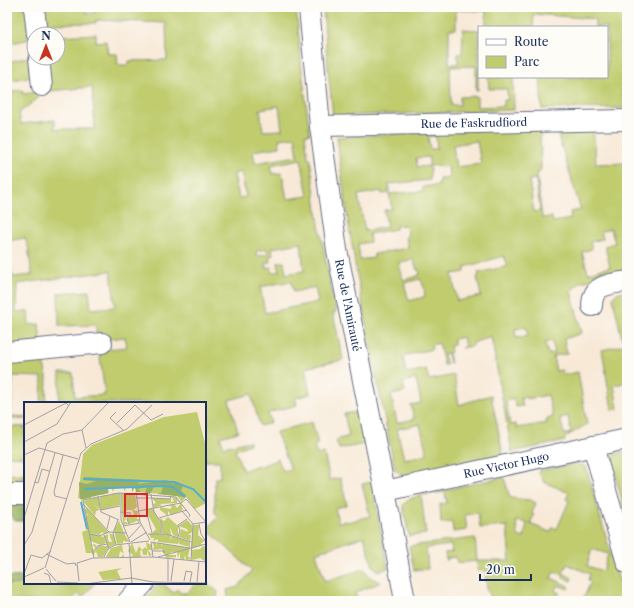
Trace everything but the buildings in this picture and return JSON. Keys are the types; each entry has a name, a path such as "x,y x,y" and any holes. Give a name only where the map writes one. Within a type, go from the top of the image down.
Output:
{"street":[{"path":"34,7 36,26"},
{"name":"Rue de l'Amirauté","path":"309,7 320,126 337,250 385,491 405,601"},
{"path":"40,66 42,86"},
{"name":"Rue de Faskrudfiord","path":"320,126 627,120"},
{"path":"592,306 597,290 627,281"},
{"path":"7,352 102,343"},
{"name":"Rue Victor Hugo","path":"385,491 627,439"},
{"path":"593,446 627,563"},
{"path":"7,494 24,494"},
{"path":"128,601 143,584"}],"green space":[{"path":"7,7 27,7 29,26 26,26 26,40 7,44"},
{"path":"41,7 85,7 86,13 95,13 95,7 296,7 310,134 305,135 308,158 310,158 319,225 336,312 333,313 343,360 305,368 310,394 295,398 297,405 268,413 271,423 260,426 251,394 229,400 238,432 220,437 224,447 250,441 250,444 235,450 243,471 258,465 259,467 278,459 283,471 291,469 276,432 312,422 318,444 314,445 317,455 324,453 330,480 340,478 347,505 335,508 338,522 348,522 370,516 362,484 372,482 388,568 379,571 373,566 364,536 316,553 325,581 364,569 371,578 381,582 355,593 358,601 265,601 264,597 244,601 229,601 227,590 238,587 252,571 207,529 219,516 215,513 215,478 220,478 220,461 206,461 206,402 59,402 60,373 73,373 75,397 105,395 99,350 127,347 125,337 109,339 96,337 96,325 59,326 58,293 89,291 91,309 115,307 111,271 17,284 16,312 28,311 29,325 39,324 41,343 7,346 7,273 12,273 13,277 32,275 28,246 25,238 7,241 7,92 22,90 23,94 37,92 38,98 19,113 21,124 55,120 55,129 95,129 92,87 50,91 48,66 66,66 66,36 96,34 96,42 106,41 108,54 117,54 118,65 129,65 129,61 167,60 166,23 96,20 96,23 43,24","holes":["279,106 282,130 263,131 260,109","295,137 298,156 255,163 253,151 280,147 279,139","301,159 308,196 287,199 282,173 273,174 271,165","241,172 246,197 239,198 234,174","301,243 304,271 286,274 284,262 278,262 279,271 272,273 271,267 266,268 266,262 270,262 269,257 273,255 272,248","267,249 268,254 257,256 256,251","291,281 294,292 315,287 318,302 265,313 260,287"]},
{"path":"323,7 606,7 627,9 627,73 623,73 622,96 627,96 627,108 542,109 540,78 608,78 608,26 595,26 595,19 534,14 533,26 486,26 486,11 456,10 456,29 449,29 449,64 458,64 458,54 462,54 463,29 478,30 478,90 476,90 476,66 450,67 451,105 460,105 460,97 477,96 477,107 504,106 504,100 508,100 507,89 489,89 488,78 513,78 514,110 333,116"},
{"path":"26,58 26,66 34,66 34,70 29,77 7,81 8,62"},
{"path":"593,128 596,164 627,163 627,240 625,240 627,250 627,270 581,282 571,291 582,333 564,339 567,354 553,356 556,371 562,370 563,375 578,372 587,424 564,438 565,441 512,452 491,336 473,343 473,346 461,348 465,346 463,337 454,339 454,345 450,346 451,352 449,353 451,364 448,353 444,354 447,365 444,365 439,343 431,345 432,349 403,356 406,373 426,369 429,380 454,375 459,405 491,395 503,455 405,476 395,470 355,262 337,137 476,130 540,129 541,169 537,175 542,218 552,217 553,222 571,219 570,212 581,210 556,129","holes":["436,136 437,149 430,149 428,137","477,141 481,164 456,167 453,145","429,157 429,166 417,167 416,158","430,166 448,166 449,178 439,179 439,185 423,187 423,191 389,194 392,209 384,210 387,227 365,231 358,195 381,191 382,194 389,193 389,184 430,180","536,179 540,211 534,212 529,180","406,225 408,248 374,254 374,258 360,260 358,244 370,242 369,234 396,229 396,226","611,229 615,243 605,246 610,267 588,273 582,252 592,249 590,242 603,239 601,231","504,256 508,266 478,273 479,276 477,277 481,296 457,301 452,274 465,272 465,267","413,259 417,270 419,270 420,274 418,276 403,280 399,263","420,279 424,288 424,297 409,301 404,283","526,327 528,336 516,338 515,329","552,341 555,353 548,354 545,343","416,379 421,403 411,405 414,419 397,423 391,395 405,392 403,382","548,395 553,417 546,419 547,423 517,428 516,424 510,425 506,401 514,399 516,407 523,406 521,398 527,397 527,399","568,416 571,433 564,434 560,418","420,424 427,454 404,459 397,429"]},
{"path":"627,290 627,338 622,339 613,298 617,293"},
{"path":"627,344 627,378 624,379 624,383 614,385 618,409 612,410 602,350"},
{"path":"41,355 47,376 46,402 41,402 42,377 13,376 11,416 24,417 24,419 7,419 7,359"},
{"path":"358,412 365,444 339,449 336,440 349,436 344,414"},
{"path":"7,426 24,427 24,457 7,456"},
{"path":"627,451 627,520 611,458 615,454"},
{"path":"577,463 586,467 614,565 626,601 582,601 591,582 588,580 590,574 567,564 563,573 572,578 571,581 554,571 551,578 569,586 568,589 557,585 555,591 560,593 558,596 556,595 553,601 491,601 492,599 487,589 485,570 478,571 477,561 510,561 507,526 480,528 478,513 465,515 467,530 453,532 452,522 441,523 440,504 447,503 445,492 421,495 504,477 510,498 530,500 536,503 532,513 534,515 530,524 550,532 553,527 557,529 569,501 566,499 569,493 544,482 538,471","holes":["516,521 527,523 524,538 518,536","592,549 608,554 603,571 587,566"]},
{"path":"7,474 24,475 24,485 7,486"},
{"path":"421,495 426,534 409,536 403,505 410,499"},
{"path":"24,503 24,521 15,521 11,515 7,515 7,504"},
{"path":"475,538 477,561 457,563 456,557 448,558 448,560 446,560 445,553 452,552 451,545 426,548 428,569 414,570 409,546"},
{"path":"7,574 11,577 24,576 24,583 7,585"},
{"path":"206,582 218,592 216,601 144,600 158,584 163,584 174,593 177,589 181,593 187,593 195,584 206,584"},
{"path":"24,583 94,584 82,598 78,594 71,601 7,601 7,585"}]}
